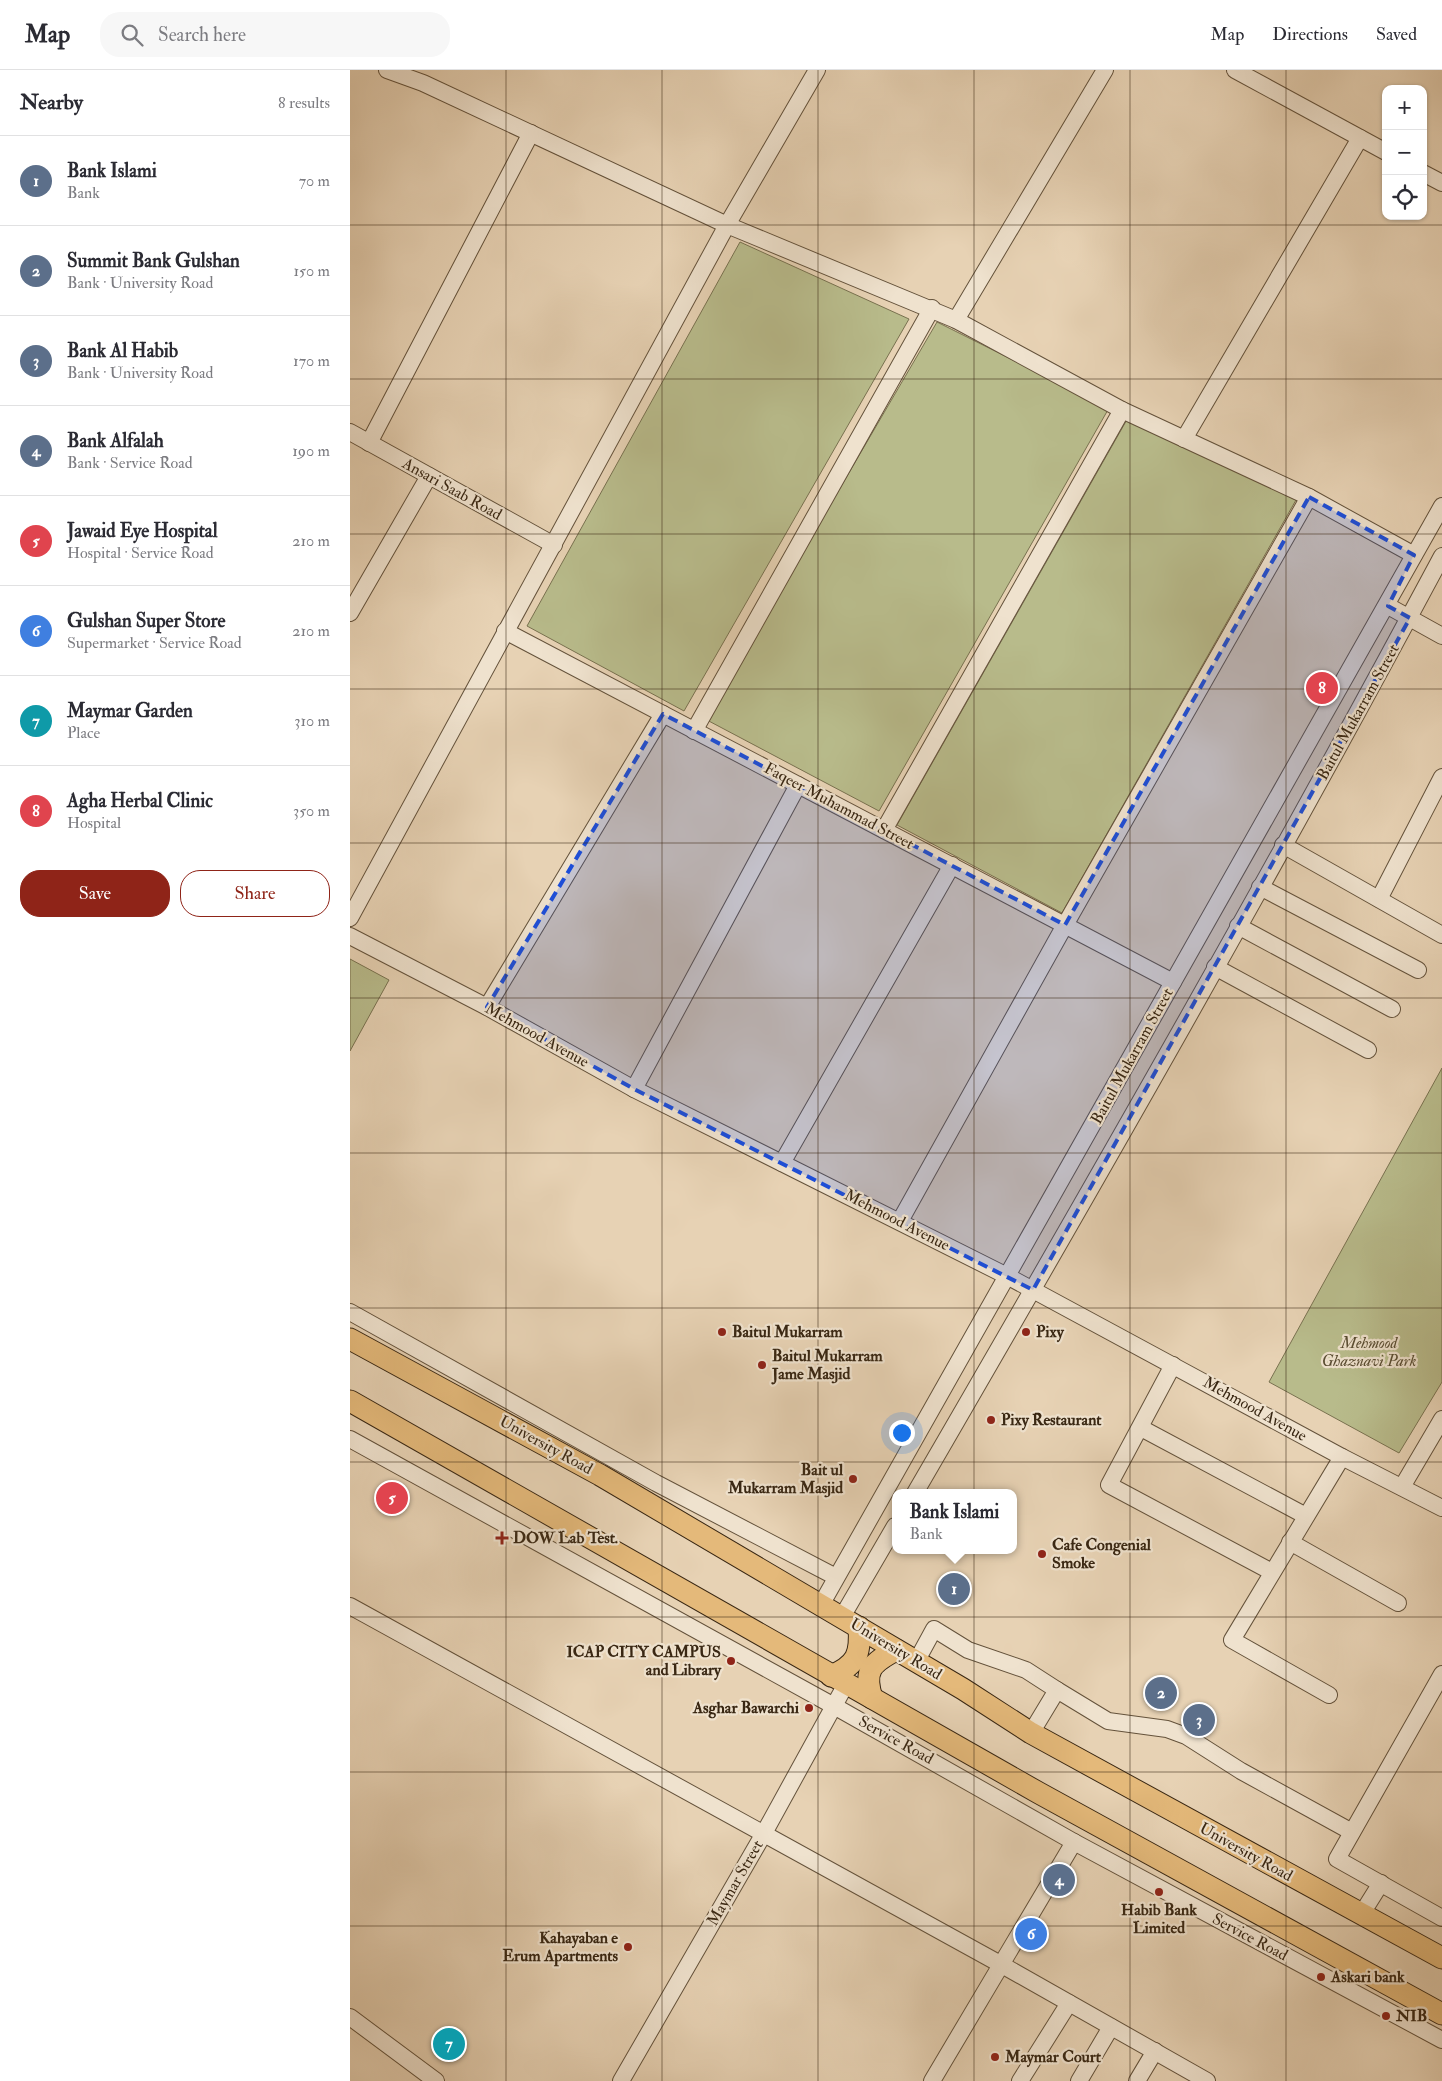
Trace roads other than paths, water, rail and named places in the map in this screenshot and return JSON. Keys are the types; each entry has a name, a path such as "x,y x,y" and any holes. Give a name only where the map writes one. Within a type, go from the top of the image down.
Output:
{"main road":[{"name":"University Road","path":"350,1339 600,1475 850,1622 1030,1734 1442,1958"},
{"path":"350,1401 1039,1793 1442,2014"},
{"path":"838,1680 856,1660 861,1646 850,1622"},
{"path":"872,1698 867,1682 871,1670 879,1659 896,1650"}],"street":[{"path":"387,70 427,76 530,133 727,225 932,308 1122,410 1309,497 1414,555"},
{"path":"350,918 727,225 817,70"},
{"path":"956,320 1106,70"},
{"path":"1236,70 1382,150"},
{"path":"369,442 530,133"},
{"path":"1184,438 1360,138"},
{"path":"1427,175 1442,183"},
{"path":"694,730 932,308"},
{"path":"884,830 1122,410"},
{"name":"Ansari Saab Road","path":"350,432 554,545"},
{"path":"350,613 429,476"},
{"path":"900,1221 1065,924 1309,497"},
{"name":"Baitul Mukarram Street","path":"821,1605 1388,606 1442,506"},
{"name":"Baitul Mukarram Street","path":"917,1489 1033,1290 1284,845 1410,618 1442,556"},
{"path":"1388,606 1442,636"},
{"name":"Faqeer Muhammad Street","path":"505,631 1174,982"},
{"path":"487,1008 664,714"},
{"path":"1379,899 1442,777"},
{"path":"634,1089 798,785"},
{"path":"1284,845 1442,936"},
{"path":"782,1163 952,865"},
{"path":"1260,887 1418,970"},
{"path":"1238,926 1392,1009"},
{"name":"Mehmood Avenue","path":"350,936 487,1008 634,1089 1007,1276 1342,1457 1442,1508"},
{"path":"1215,967 1368,1050"},
{"path":"350,1312 656,1483 836,1577"},
{"path":"1174,1365 1109,1485 1272,1572"},
{"path":"516,1430 526,1410"},
{"path":"1402,1487 1442,1419"},
{"path":"1141,1428 1306,1516"},
{"name":"Service Road","path":"350,1439 834,1706 1074,1842 1442,2040"},
{"path":"1329,1695 1232,1640 1342,1457"},
{"path":"850,1622 892,1532"},
{"path":"1290,1542 1398,1603"},
{"path":"350,1606 1002,1965 1207,2081"},
{"path":"916,1662 934,1629 968,1650 1026,1670 1108,1721 1167,1729 1186,1736 1241,1771 1352,1832"},
{"path":"1442,1674 1337,1859 1442,1918"},
{"name":"Maymar Street","path":"622,2081 763,1835 834,1706 838,1680"},
{"path":"1030,1734 1057,1690"},
{"path":"1028,1815 1039,1793"},
{"path":"932,2081 1074,1842"},
{"path":"1361,1915 1381,1883"},
{"path":"1020,2081 1069,2003"},
{"path":"350,2017 436,2081"},
{"path":"1079,2081 1111,2027"},
{"path":"1137,2081 1155,2052"}],"place":[{"name":"Agha Herbal Clinic","path":"1322,688"},
{"name":"Baitul Mukarram","path":"722,1332"},
{"name":"Pixy","path":"1026,1332"},
{"name":"Baitul Mukarram Jame Masjid","path":"762,1365"},
{"name":"Pixy Restaurant","path":"991,1420"},
{"name":"Bait ul Mukarram Masjid","path":"853,1479"},
{"name":"Jawaid Eye Hospital","path":"392,1498"},
{"name":"DOW Lab Test.","path":"502,1538"},
{"name":"Cafe Congenial Smoke","path":"1042,1554"},
{"name":"Bank Islami","path":"954,1589"},
{"name":"ICAP CITY CAMPUS and Library","path":"731,1661"},
{"name":"Summit Bank Gulshan","path":"1161,1693"},
{"name":"Asghar Bawarchi","path":"809,1708"},
{"name":"Bank Al Habib","path":"1199,1720"},
{"name":"Bank Alfalah","path":"1059,1880"},
{"name":"Habib Bank Limited","path":"1159,1892"},
{"name":"Gulshan Super Store","path":"1031,1934"},
{"name":"Kahayaban e Erum Apartments","path":"628,1947"},
{"name":"Askari bank","path":"1321,1977"},
{"name":"NIB","path":"1386,2016"},
{"name":"Maymar Garden","path":"449,2044"},
{"name":"Maymar Court","path":"995,2057"}],"park label":[{"name":"Mehmood Ghaznavi Park","path":"1369,1352"}]}
